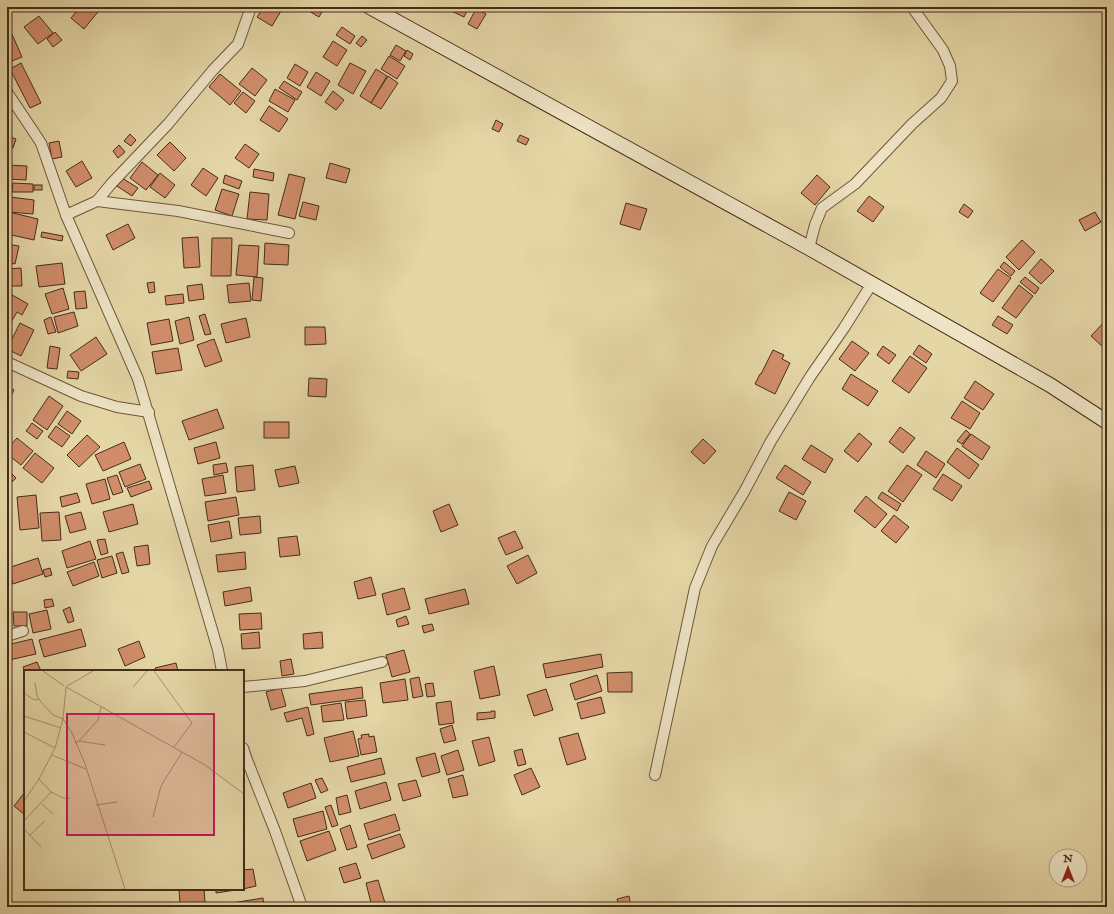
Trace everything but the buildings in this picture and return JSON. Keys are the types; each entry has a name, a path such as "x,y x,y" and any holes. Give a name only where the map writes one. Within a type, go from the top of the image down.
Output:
{"main road":[{"path":"370,7 808,248 1050,385 1107,422"}],"street":[{"path":"97,202 111,184 168,124 213,70 238,44 251,7"},
{"path":"808,248 822,208 855,184 912,124 941,98 952,81 950,66 943,50 912,7"},
{"path":"7,92 40,143 66,215 138,379 149,412 218,650 222,670"},
{"path":"66,215 97,202 178,211 289,233"},
{"path":"655,775 695,588 712,546 744,492 771,441 871,285"},
{"path":"7,362 81,396 117,408 149,412"},
{"path":"7,636 23,631"},
{"path":"244,687 304,681 382,662"},
{"path":"244,752 275,831 302,907"}]}
